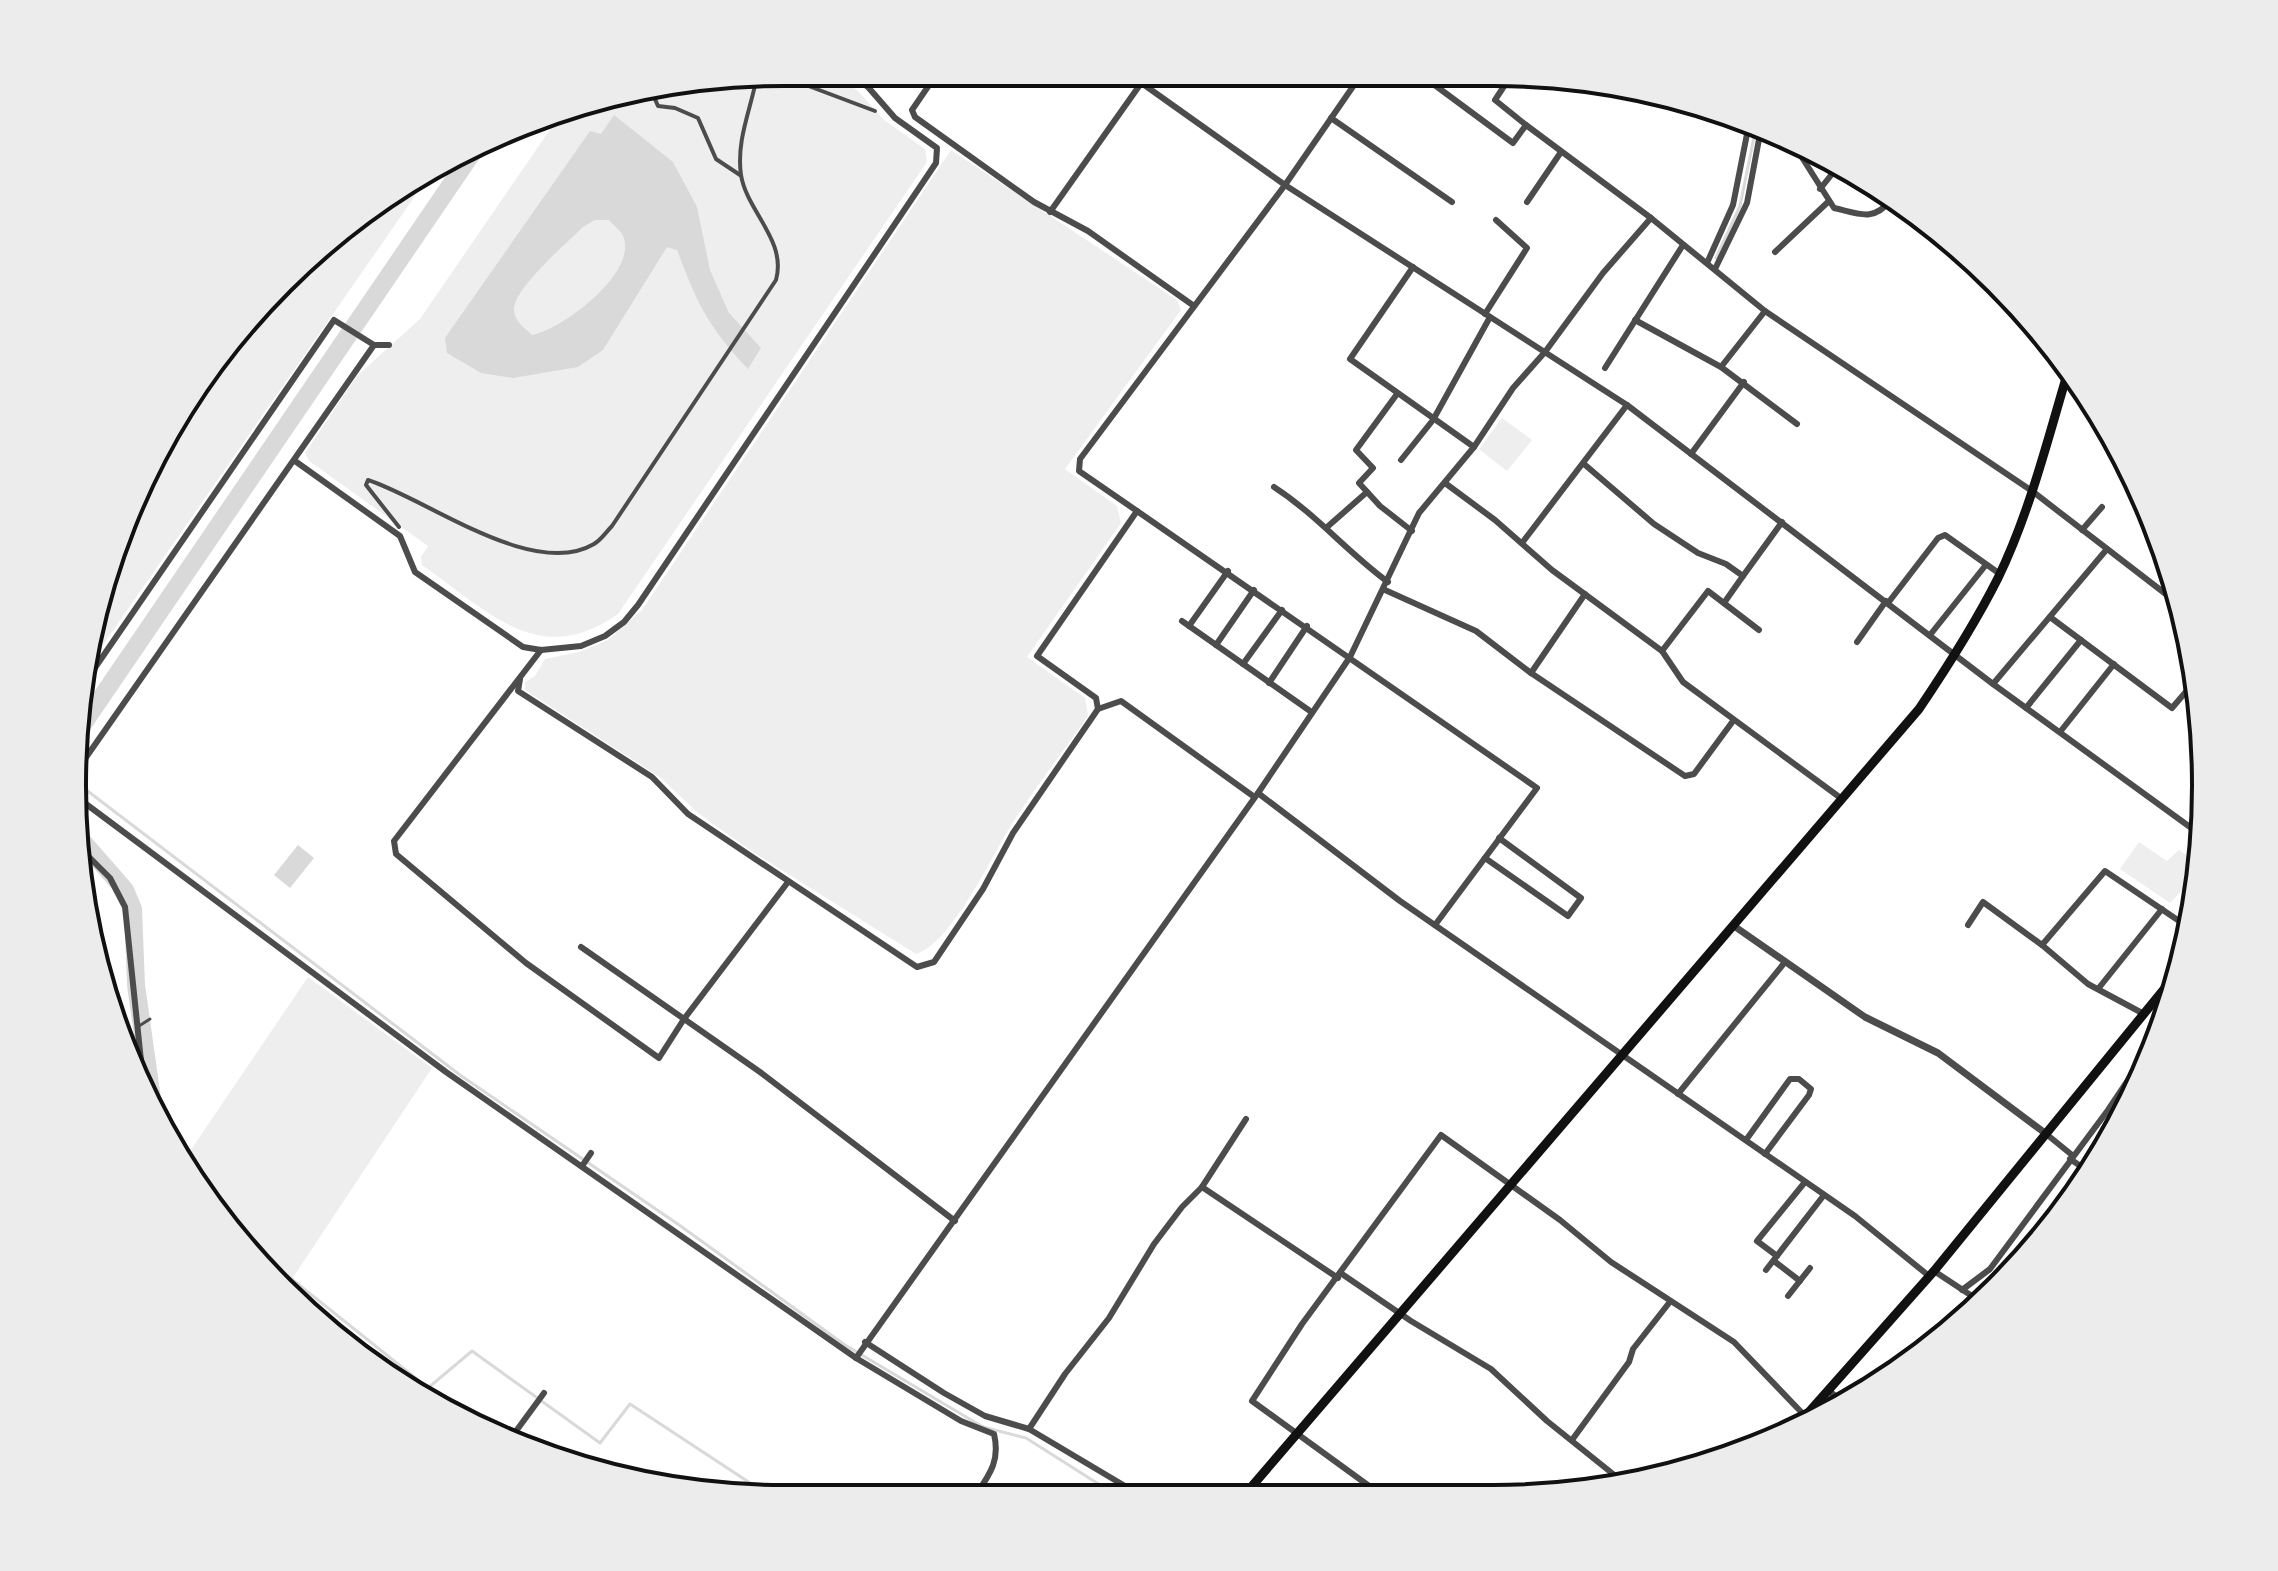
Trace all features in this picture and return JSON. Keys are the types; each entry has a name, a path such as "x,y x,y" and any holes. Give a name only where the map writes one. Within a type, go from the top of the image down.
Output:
{"highway":[{"path":"1252,1485 1919,709 1956,654 2000,574 2032,491 2064,384"},
{"path":"1817,1405 1932,1273 2160,995"}],"street":[{"path":"807,86 875,111"},
{"path":"867,86 895,118 937,148 953,144"},
{"path":"928,86 912,110 915,117 1050,212 1088,231 1194,306"},
{"path":"1050,212 1140,86"},
{"path":"1146,86 1285,185 1627,405 1993,684 2191,828"},
{"path":"1353,86 1285,185 1080,459 1079,471 1228,571 1537,788 1435,925"},
{"path":"1436,86 1513,143 1526,125"},
{"path":"1504,86 1495,100 1651,218 1765,311 2032,491 2165,593"},
{"path":"399,527 366,485 368,480 514,544 547,553 594,544 612,526 776,280 779,268 774,244 750,201 741,175 744,122 754,87"},
{"path":"655,98 658,106 675,108 698,118 716,159 741,175"},
{"path":"1331,118 1452,202"},
{"path":"1707,263 1733,205 1747,134"},
{"path":"1715,269 1747,203 1759,139"},
{"path":"295,461 400,536 415,572 523,647 541,650 581,646 605,636 624,622 931,172 937,148"},
{"path":"1527,202 1561,152"},
{"path":"1802,158 1834,208 1871,217 1885,207"},
{"path":"1820,189 1832,174"},
{"path":"1775,252 1829,201"},
{"path":"856,1358 1256,795 1310,711 1350,657 1385,590 1419,513 1474,447 1513,388 1545,352 1603,273 1651,218"},
{"path":"1401,460 1433,420 1527,248 1496,220"},
{"path":"1605,368 1683,245"},
{"path":"1413,267 1350,359 1474,447"},
{"path":"1721,367 1765,311"},
{"path":"97,664 334,320 374,345 389,345"},
{"path":"1635,320 1721,367 1797,424"},
{"path":"87,757 374,345"},
{"path":"1691,454 1744,382"},
{"path":"1397,394 1356,450 1373,468 1359,483 1412,531"},
{"path":"1522,543 1627,405"},
{"path":"1584,464 1654,524 1698,553 1726,564 1743,576"},
{"path":"1445,483 1662,651 1683,682 1842,799"},
{"path":"1274,487 1310,511 1352,556 1388,582"},
{"path":"1326,528 1367,492"},
{"path":"2082,530 2102,507"},
{"path":"1098,709 1096,698 1037,656 1137,511"},
{"path":"1724,603 1782,522"},
{"path":"1857,642 1938,538 1945,535 2000,574"},
{"path":"1993,684 2107,549"},
{"path":"1930,635 1985,566"},
{"path":"1189,626 1228,571"},
{"path":"1216,645 1254,590"},
{"path":"1385,590 1476,631 1531,673 1685,776 1694,774 1733,721"},
{"path":"1662,651 1708,591 1759,630"},
{"path":"1531,673 1585,594"},
{"path":"1243,664 1282,610"},
{"path":"2050,617 2172,708 2186,692"},
{"path":"1182,621 1310,711"},
{"path":"1269,683 1307,626"},
{"path":"2026,708 2081,640"},
{"path":"541,650 394,841 396,854 526,963 659,1058 684,1019 788,882"},
{"path":"2060,732 2114,664"},
{"path":"520,679 518,691 652,777 688,814 917,967 934,962 983,889 1013,833 1098,709 1121,701 1932,1273 1971,1295"},
{"path":"86,804 446,1072 856,1358 961,1421 994,1434 998,1451 992,1472 983,1485"},
{"path":"1485,858 1568,916 1581,898 1499,838"},
{"path":"90,858 110,878 125,907 141,1056"},
{"path":"2042,945 2105,871 2179,921"},
{"path":"1968,925 1983,902 2098,989 2144,1014"},
{"path":"2098,989 2162,909"},
{"path":"1734,926 1865,1017 1938,1053 2045,1133 2080,1164"},
{"path":"581,947 684,1019 955,1221"},
{"path":"1678,1094 1785,962"},
{"path":"1746,1140 1790,1079 1799,1079 1811,1089 1809,1095 1765,1154"},
{"path":"1962,1290 1990,1269 2124,1086"},
{"path":"1029,1429 1065,1374 1109,1318 1154,1244 1182,1207 1202,1187 1246,1119"},
{"path":"1367,1485 1252,1401 1302,1324 1441,1135 1669,1303 1734,1342 1802,1413"},
{"path":"582,1166 591,1153"},
{"path":"1800,1281 1757,1241 1805,1182"},
{"path":"1202,1187 1397,1313 1491,1369 1614,1474"},
{"path":"1766,1270 1824,1195"},
{"path":"1788,1296 1810,1268"},
{"path":"1572,1440 1629,1362 1633,1349 1669,1303"},
{"path":"865,1342 913,1375 985,1416 1029,1429 1123,1485"},
{"path":"1829,1391 1834,1395"},
{"path":"516,1431 544,1393"}],"lane":[{"path":"139,1026 150,1019"}],"shaded area":[{"path":"851,86 883,119 925,149 927,162 618,614 590,630 563,636 539,635 515,628 492,615 422,565 421,557 428,546 309,461 305,453 357,376 420,319 552,126 561,123 649,99 694,92 740,87"},
{"path":"614,115 673,162 697,207 710,270 729,313 761,348 748,369 705,314 677,250 667,247 603,350 578,367 513,378 481,373 447,353 445,338 590,131 601,134","holes":["595,220 609,220 622,234 625,248 621,264 596,296 579,310 562,322 532,335 514,314 522,290 583,227"]},
{"path":"951,150 1177,300 1181,310 1065,469 1117,506 1121,523 1027,657 1085,698 1088,716 1019,813 956,918 929,947 916,954 751,851 698,813 661,778 525,690 525,682 535,676 545,659 579,652 608,640 642,610"},
{"path":"419,191 99,651 123,561 139,518 158,476 204,397 260,324 291,291 360,231"},
{"path":"1502,418 1532,440 1507,471 1479,449"},
{"path":"2139,842 2167,861 2179,850 2188,856 2184,888 2170,903 2120,869"},
{"path":"298,845 314,858 290,888 274,875"},
{"path":"308,977 432,1068 291,1280 231,1211 190,1151"}],"waterway":[{"path":"1716,258 1740,206 1754,137"},
{"path":"90,714 465,164"},
{"path":"86,790 460,1075 682,1227 845,1345 983,1427 1026,1438 1101,1485"},
{"path":"89,849 125,890 133,909 136,985 149,1074"},
{"path":"285,1274 418,1380"},
{"path":"429,1387 472,1351 600,1443 630,1404 752,1484"}]}
